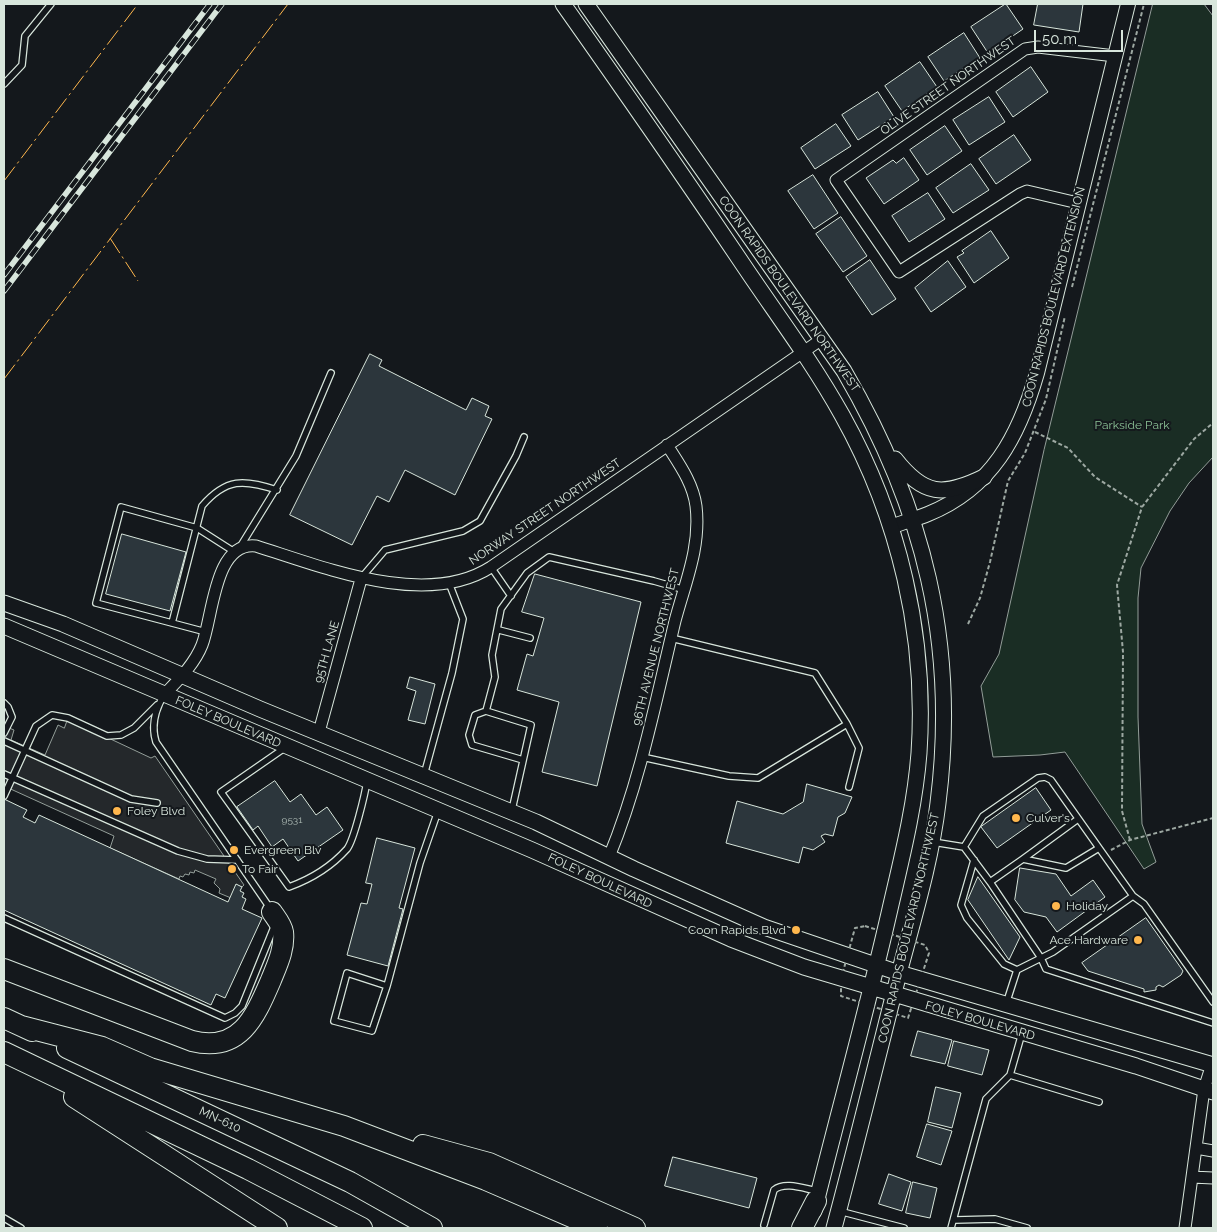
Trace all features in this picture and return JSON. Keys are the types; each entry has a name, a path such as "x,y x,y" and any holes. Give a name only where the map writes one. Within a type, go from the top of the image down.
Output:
{"highway":[{"path":"4,969 192,1041 216,1043 228,1040 251,1023 279,961 284,941 282,929 272,912"},
{"path":"12,1022 102,1047 150,1068 344,1126 455,1152 489,1163 634,1228"},
{"name":"MN-610","path":"12,1022 350,1182 432,1228"},
{"path":"7,1053 277,1228"},
{"path":"7,1053 248,1169 362,1228"},
{"path":"344,1126 486,1180 596,1228"},
{"path":"802,1228 817,1196"}],"main road":[{"name":"COON RAPIDS BOULEVARD NORTHWEST","path":"563,4 834,400 860,448 891,527 912,613 920,716 917,768 910,820 878,966 809,1228"},
{"name":"COON RAPIDS BOULEVARD NORTHWEST","path":"586,4 844,370 871,421 913,519 931,586 944,675 945,711 938,805 931,842 894,995 834,1228"},
{"path":"871,421 907,475 916,482 937,490 951,489 965,486 984,477"},
{"name":"FOLEY BOULEVARD","path":"4,603 63,624 182,676 512,812 609,858 764,927 899,973 1213,1063"},
{"name":"FOLEY BOULEVARD","path":"4,626 162,699 286,747 532,850 730,939 804,967 1136,1066 1209,1090"}],"street":[{"name":"COON RAPIDS BOULEVARD EXTENSION","path":"891,527 942,507 970,489 984,477 1005,452 1028,406 1128,4"},
{"name":"OLIVE STREET NORTHWEST","path":"1078,203 1027,192 1020,194 899,272 836,180 1025,49 1038,47 1115,56"},
{"name":"NORWAY STREET NORTHWEST","path":"236,549 256,546 360,579 415,584 449,583 477,576 822,339"},
{"name":"96TH AVENUE NORTHWEST","path":"609,858 625,816 642,757 696,542 696,504 684,471 667,445"},
{"path":"162,699 182,676 201,647 224,565 236,549"},
{"name":"95TH LANE","path":"319,732 360,579"},
{"path":"1185,1228 1196,1148 1213,1063"},
{"path":"1196,1148 1213,1152"},
{"path":"1192,1177 1213,1178"}],"lane":[{"path":"4,84 22,65 25,36 51,4"},
{"path":"206,632 96,604 121,507 197,528 236,549 277,490 296,456 331,373"},
{"path":"360,579 384,550 463,531 480,521 516,456 524,437"},
{"path":"172,623 202,506 212,494 226,485 252,482 277,490"},
{"path":"486,710 495,677 492,655 499,630 501,609 527,573 550,556 685,590"},
{"path":"491,567 511,596"},
{"path":"424,777 452,673 464,619 449,583"},
{"path":"499,630 530,638"},
{"path":"671,638 816,673 847,724 859,748 850,787"},
{"path":"4,796 36,726 52,716 68,718 107,736 121,735 134,728 162,699"},
{"path":"4,918 225,1018 235,1014 242,1006 274,932 272,912 156,742 152,730 162,699"},
{"path":"4,703 12,716 4,733"},
{"path":"512,812 532,725 486,710 475,715 469,735 472,745 523,760"},
{"path":"642,757 729,776 758,778 847,724"},
{"path":"4,742 131,799 156,803"},
{"path":"286,747 221,792 288,887 314,878 348,848 365,795 367,781"},
{"path":"4,774 13,776 178,851 207,860 237,860"},
{"path":"964,847 982,816 1038,778 1045,776 1051,780 1133,896 1144,904 1213,1002"},
{"path":"386,986 347,973 334,1021 372,1031 386,986 420,863 438,811"},
{"path":"990,882 1078,819"},
{"path":"931,842 964,847 990,882 1046,969 1213,1023"},
{"path":"1023,860 1066,868 1099,848"},
{"path":"974,860 961,905 967,918 1004,964 1017,970"},
{"path":"1006,1004 1017,970 1053,952 1133,896"},
{"path":"951,1228 955,1220 986,1099 1010,1075 1022,1033"},
{"path":"1010,1075 1099,1102"},
{"path":"764,1225 774,1190 777,1187 784,1185 817,1196"},
{"path":"839,1211 904,1228"},
{"path":"4,1218 21,1228"},
{"path":"955,1220 995,1219 1027,1228"}],"path":[{"path":"1130,840 1122,811 1123,652 1117,585 1142,507 1194,439 1213,423"},
{"path":"1035,432 1068,448 1094,477 1142,507"},
{"path":"1104,855 1130,840 1213,818"}],"green space":[{"name":"Parkside Park","path":"1153,4 1204,4 1213,16 1213,457 1189,483 1170,511 1141,568 1138,598 1138,717 1142,824 1156,862 1144,869 1065,752 993,757 981,686 999,654 1044,450"}],"shaded area":[{"name":"Foley Blvd","path":"68,719 151,758 155,756 244,885 242,887 236,885 231,898 219,893 220,889 214,883 216,879 195,870 194,873 190,872 189,875 180,876 179,879 110,848 114,836 4,786 4,726 14,730 11,740 45,755 58,725 64,728"}],"building":[{"path":"1006,4 1023,29 988,53 971,27"},
{"path":"1038,4 1083,4 1079,32 1034,25"},
{"path":"964,33 980,58 944,81 928,57"},
{"path":"920,62 937,87 902,111 885,86"},
{"path":"1031,67 1048,92 1013,117 996,92"},
{"path":"878,92 894,117 858,140 842,115"},
{"path":"989,97 1005,122 969,145 953,120"},
{"path":"836,124 851,146 815,169 801,148"},
{"path":"945,126 962,151 927,175 910,150"},
{"path":"1014,135 1031,160 996,184 979,159"},
{"path":"904,158 919,180 884,204 866,178 893,160 896,163"},
{"path":"971,164 989,190 953,213 936,188"},
{"path":"813,175 838,213 814,229 788,191"},
{"path":"928,193 945,219 909,242 892,216"},
{"path":"841,217 867,256 843,272 816,234"},
{"path":"991,231 1009,258 974,283 957,257 964,253 962,251"},
{"path":"870,260 896,299 872,315 846,277"},
{"path":"948,261 966,287 931,312 915,288"},
{"path":"370,354 382,360 379,366 466,410 472,398 489,406 485,416 492,419 455,495 405,470 389,502 377,496 352,545 290,515"},
{"path":"122,534 186,552 170,611 106,594"},
{"path":"535,574 641,602 597,786 542,772 559,702 517,690 527,654 533,656 544,618 522,612"},
{"path":"410,677 435,684 425,724 408,720 416,691 407,688"},
{"path":"275,781 290,802 301,794 316,815 327,807 343,830 298,861 283,839 272,847 258,826 253,830 237,807"},
{"path":"807,784 852,797 845,813 838,817 833,836 825,834 821,836 825,842 813,850 803,847 799,863 726,843 737,801 783,814 803,802"},
{"name":"Culver's","path":"1036,788 1051,810 997,848 981,827"},
{"path":"4,799 27,810 23,817 35,823 39,815 228,902 236,884 242,887 240,891 244,893 242,897 246,899 242,909 262,918 225,998 216,994 211,1005 4,910"},
{"path":"377,838 415,848 399,908 403,909 388,966 347,955 361,903 367,904 372,884 366,883"},
{"name":"Holiday","path":"1020,868 1056,874 1071,896 1093,880 1105,897 1057,932 1046,917 1024,912 1015,900"},
{"path":"978,877 1020,937 1009,960 968,900"},
{"name":"Ace Hardware","path":"1146,918 1183,971 1181,975 1163,987 1159,985 1156,987 1156,990 1144,992 1144,989 1088,971 1082,963"},
{"path":"918,1031 952,1040 945,1064 911,1056"},
{"path":"954,1041 989,1050 982,1075 948,1066"},
{"path":"936,1087 961,1093 952,1128 928,1122"},
{"path":"927,1124 952,1131 941,1165 917,1157"},
{"path":"673,1157 757,1178 749,1208 665,1186"},
{"path":"889,1174 911,1182 902,1211 879,1204"},
{"path":"913,1182 937,1188 930,1218 906,1213"}],"railway":[{"path":"4,275 210,4"},
{"path":"4,291 222,4"}],"power":[{"path":"4,181 138,4"},
{"path":"4,379 288,4"},
{"path":"110,238 138,281"}],"place":[{"name":"Foley Blvd","path":"117,811"},
{"name":"Culver's","path":"1016,818"},
{"name":"Evergreen Blv","path":"234,850"},
{"name":"To Fair","path":"232,869"},
{"name":"Holiday","path":"1056,906"},
{"name":"Coon Rapids Blvd","path":"796,930"},
{"name":"Ace Hardware","path":"1138,940"}]}
